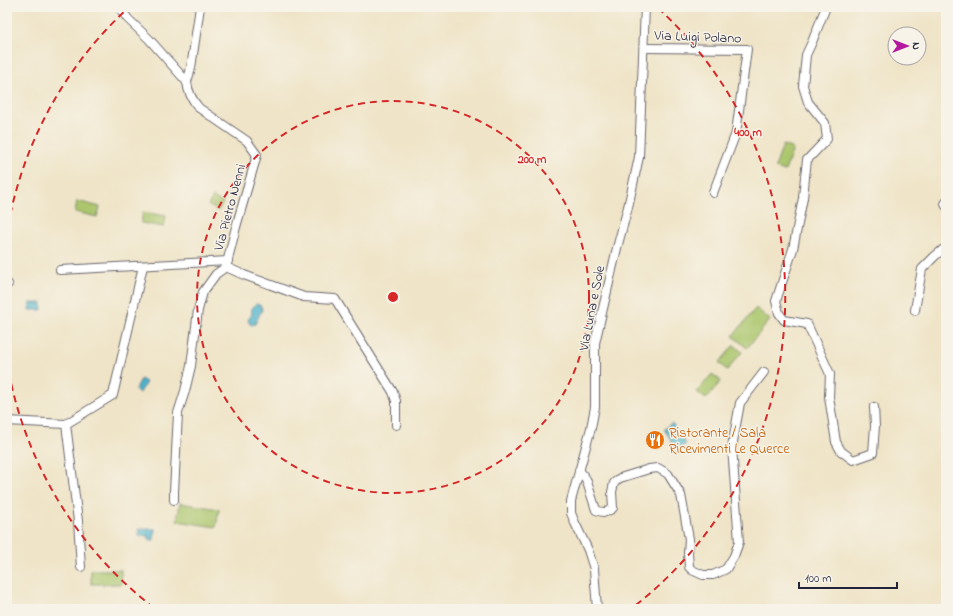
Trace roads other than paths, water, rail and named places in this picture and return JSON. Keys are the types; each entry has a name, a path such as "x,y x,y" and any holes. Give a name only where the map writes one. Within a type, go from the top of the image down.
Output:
{"street":[{"name":"Via Pietro Nenni","path":"60,270 227,264 257,155 247,141 199,108 188,92 187,82 150,39 128,19 119,7"},
{"path":"187,82 191,68 200,7"},
{"name":"Via Luna e Sole","path":"597,609 594,569 588,550 571,513 571,501 591,428 595,407 595,343 616,248 640,158 645,7"},
{"path":"826,7 806,54 803,86 808,102 825,123 827,139 807,160 803,198 793,249 776,301 779,313 784,320 807,324 830,374 829,396 836,442 841,451 853,460 873,453 875,426 874,407"},
{"name":"Via Luigi Polano","path":"644,48 747,49 736,133 713,193"},
{"path":"946,202 946,206"},
{"path":"914,310 922,269 946,247"},
{"path":"174,500 178,413 191,366 198,310 203,292 216,274 227,264 244,275 304,297 336,299 393,392 396,401 396,425"},
{"path":"7,421 66,424 112,395 143,266"},
{"path":"580,470 586,479 596,510 603,512 608,512 613,508 612,492 614,484 620,478 649,469 658,468 668,474 681,495 689,539 689,567 702,575 713,575 726,570 734,556 739,542 732,447 740,403 764,372"},
{"path":"66,424 78,521 81,567"}],"water":[{"path":"30,303 42,303 42,310 29,310"},
{"path":"256,304 261,306 262,310 255,324 251,325 248,320 252,314 251,309"},
{"path":"141,379 146,382 140,393 135,390"},
{"path":"672,423 686,444 677,450 664,429"},
{"path":"139,529 155,529 154,540 149,540 149,536 139,536"}],"place":[{"name":"Ristorante / Sala Ricevimenti Le Querce","path":"655,440"}]}
